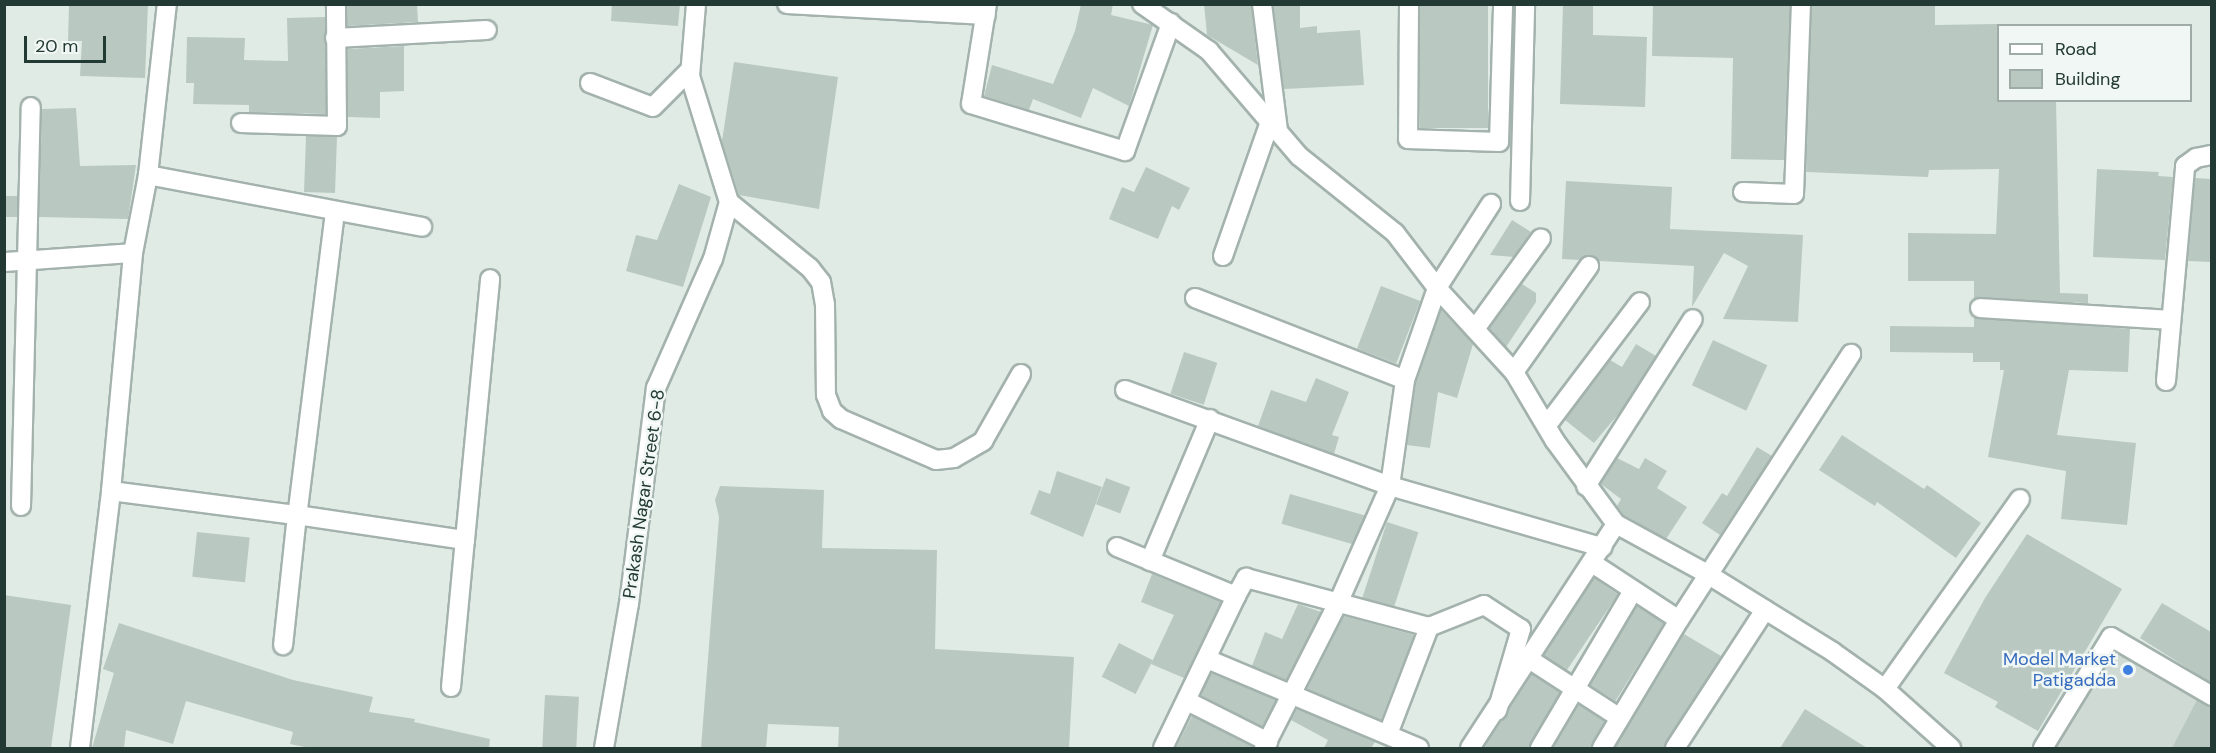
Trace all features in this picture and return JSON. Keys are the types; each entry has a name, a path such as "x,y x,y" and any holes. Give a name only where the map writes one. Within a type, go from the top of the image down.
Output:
{"street":[{"path":"86,747 133,253 148,175 167,4"},
{"path":"240,123 337,126 336,4"},
{"path":"696,4 690,70 729,202 810,268 821,282 825,304 826,395 832,411 841,419 936,460 954,458 982,441 1021,374"},
{"path":"787,4 986,10 970,104 1125,151 1172,23"},
{"path":"1223,256 1274,127 1262,4"},
{"path":"1409,4 1408,139 1523,143"},
{"path":"1499,142 1503,4"},
{"path":"1520,201 1525,4"},
{"path":"1743,192 1794,194 1801,4"},
{"path":"1144,6 1172,23 1209,51 1299,156 1395,233 1437,288 1514,372 1586,486 1616,524 1709,575 1885,689 1951,748"},
{"path":"335,38 488,30"},
{"path":"590,83 653,108 690,70"},
{"path":"21,506 31,107"},
{"path":"2166,381 2185,166 2196,158 2211,155"},
{"path":"148,175 422,227"},
{"name":"Prakash Nagar Street 6-8","path":"604,748 630,604 656,388 713,259 729,202"},
{"path":"1187,701 1266,745 1339,601 1390,486 1405,380 1437,288 1491,204"},
{"path":"283,645 335,212"},
{"path":"1476,329 1541,238"},
{"path":"4,262 133,253"},
{"path":"1514,372 1589,266"},
{"path":"451,687 490,279"},
{"path":"1195,298 1405,380"},
{"path":"1547,425 1640,302"},
{"path":"1980,308 2171,320"},
{"path":"1586,486 1693,318"},
{"path":"1602,748 1679,620 1851,354"},
{"path":"1125,390 1390,486 1602,547"},
{"path":"1150,561 1210,419"},
{"path":"111,491 465,540"},
{"path":"1885,689 2020,499"},
{"path":"1470,748 1497,711 1616,524"},
{"path":"1117,547 1236,596"},
{"path":"1592,563 1679,620"},
{"path":"1163,748 1246,578 1339,601 1429,627 1484,605 1521,629 1497,711"},
{"path":"1540,748 1633,591"},
{"path":"1675,748 1765,610"},
{"path":"1388,734 1429,627"},
{"path":"2043,748 2111,637 2211,696"},
{"path":"1208,659 1419,748"},
{"path":"1528,659 1620,718"}],"shaded area":[{"name":"Model Market Patigadda","path":"2113,639 2211,701 2211,748 2046,748"}],"building":[{"path":"69,4 148,4 145,78 80,76 82,41 68,41"},
{"path":"347,4 417,4 418,22 347,26"},
{"path":"612,4 680,4 678,26 611,21"},
{"path":"1081,4 1113,4 1111,15 1153,25 1129,106 1093,88 1081,118 1033,99 1029,110 984,96 992,65 1053,84 1075,31"},
{"path":"1204,4 1251,4 1258,65 1207,35"},
{"path":"1273,4 1300,4 1300,28 1317,26 1317,33 1360,30 1364,85 1284,89"},
{"path":"1420,4 1488,4 1488,128 1420,128"},
{"path":"1563,4 1593,4 1593,35 1647,37 1645,107 1560,104"},
{"path":"1653,4 1790,4 1784,160 1731,159 1733,58 1652,56"},
{"path":"1812,4 1935,4 1935,25 1997,24 1997,102 2056,102 2060,293 2088,294 2088,303 1974,299 1974,281 1908,281 1908,233 1996,234 1999,169 1929,170 1928,177 1806,172"},
{"path":"325,17 326,114 249,112 249,105 193,104 194,83 186,83 187,37 245,38 244,60 288,61 287,18"},
{"path":"404,46 404,91 380,92 380,118 348,117 348,49"},
{"path":"734,62 838,77 819,209 739,195 722,141"},
{"path":"76,108 80,166 136,165 128,219 39,217 42,109"},
{"path":"306,136 337,137 335,193 304,192"},
{"path":"1146,167 1190,188 1179,210 1172,206 1158,239 1109,219 1122,187 1134,192"},
{"path":"2097,169 2159,172 2158,176 2173,177 2165,260 2093,257"},
{"path":"2195,178 2211,179 2211,262 2188,261"},
{"path":"1566,181 1672,187 1670,229 1803,235 1798,322 1723,319 1748,266 1724,253 1692,307 1694,266 1599,261 1589,255 1580,260 1562,259"},
{"path":"679,184 711,197 683,287 626,271 636,235 657,240"},
{"path":"4,196 18,196 18,217 4,217"},
{"path":"1512,220 1531,232 1514,257 1490,255"},
{"path":"1522,284 1536,293 1536,302 1506,347 1489,328"},
{"path":"1381,286 1420,301 1396,364 1357,349"},
{"path":"1441,310 1473,344 1457,398 1438,392 1430,448 1407,445 1416,383"},
{"path":"1974,317 2130,329 2128,372 2069,370 2057,435 2136,443 2127,525 2061,519 2066,471 1988,457 2004,370 2000,370 2000,362 1973,362 1973,353 1890,352 1890,326 1974,327"},
{"path":"1713,340 1767,365 1746,411 1692,385"},
{"path":"1636,344 1656,356 1620,412 1594,443 1565,420 1610,360 1622,367"},
{"path":"1184,352 1217,363 1204,405 1170,394"},
{"path":"1316,378 1349,392 1332,435 1339,437 1334,454 1258,426 1271,390 1306,402"},
{"path":"1842,435 1924,489 1927,485 1981,523 1956,558 1877,502 1875,506 1819,470"},
{"path":"1757,447 1772,456 1720,535 1702,523 1722,493 1727,496"},
{"path":"1617,458 1639,469 1645,458 1667,471 1657,488 1687,507 1666,539 1624,515 1617,506 1621,499 1601,484"},
{"path":"1057,471 1102,487 1083,537 1030,514 1039,490 1050,494"},
{"path":"1106,478 1130,487 1120,513 1096,504"},
{"path":"720,486 824,490 822,548 937,550 935,649 1074,657 1069,748 838,748 839,727 768,724 766,748 701,748 719,517 715,500"},
{"path":"1290,494 1365,515 1356,545 1281,524"},
{"path":"1387,522 1418,532 1394,608 1362,598"},
{"path":"197,532 250,538 245,582 192,577"},
{"path":"2027,534 2122,589 2038,731 1995,707 1998,702 1944,673 1985,598"},
{"path":"1152,574 1221,602 1184,678 1151,664 1174,615 1141,602"},
{"path":"1594,578 1618,594 1567,670 1543,654"},
{"path":"4,595 71,605 51,748 4,748"},
{"path":"2162,603 2211,632 2211,683 2140,638"},
{"path":"1298,604 1321,612 1286,680 1252,666 1265,632 1282,639"},
{"path":"1637,606 1664,623 1615,701 1588,684"},
{"path":"1344,616 1414,635 1381,720 1307,689"},
{"path":"119,623 293,680 373,697 369,712 415,719 414,722 490,739 489,748 310,748 290,744 293,732 186,701 173,744 126,730 124,748 92,748 114,673 103,669"},
{"path":"1684,634 1721,656 1664,748 1615,748"},
{"path":"1119,643 1153,660 1136,694 1102,677"},
{"path":"1211,673 1276,700 1262,727 1201,695"},
{"path":"1532,674 1560,692 1529,748 1484,748"},
{"path":"545,695 579,697 576,748 542,748"},
{"path":"2197,700 2211,707 2211,748 2172,748"},
{"path":"1579,705 1605,722 1591,748 1553,748"},
{"path":"1297,709 1375,742 1371,748 1324,748 1328,740 1291,720"},
{"path":"1805,709 1867,748 1780,748"},
{"path":"1192,716 1253,747 1253,748 1176,748"}],"place":[{"name":"Model Market Patigadda","path":"2128,670"}]}
